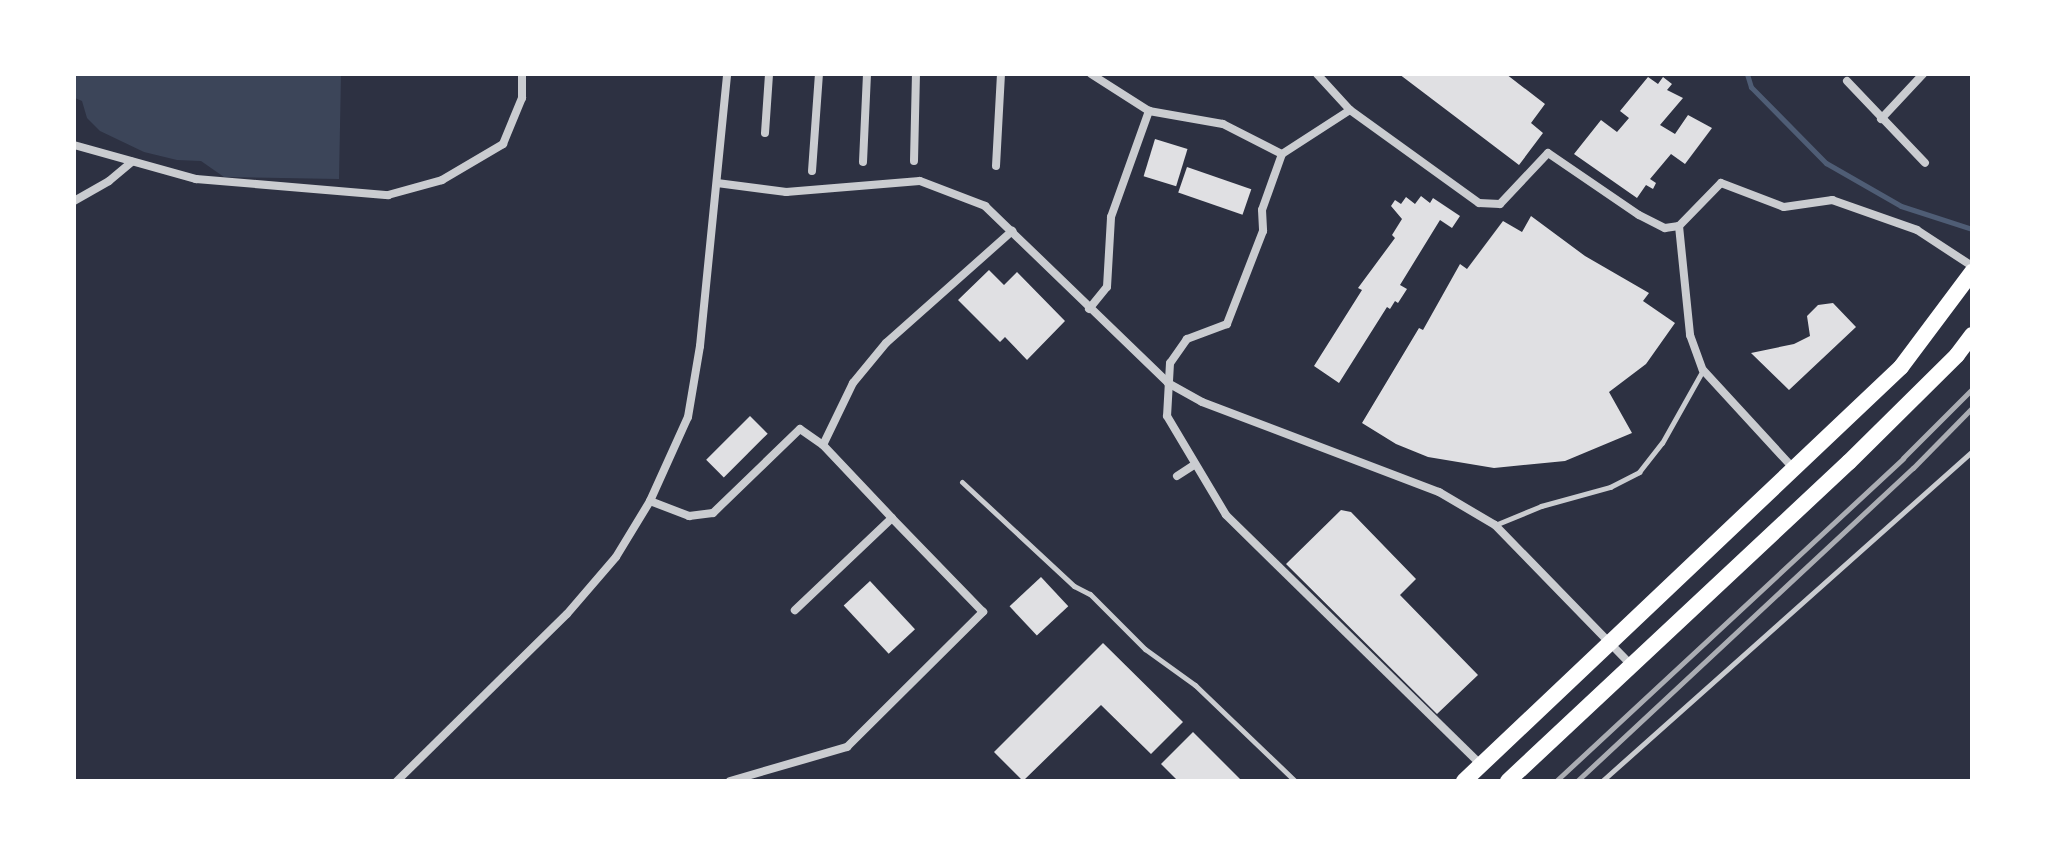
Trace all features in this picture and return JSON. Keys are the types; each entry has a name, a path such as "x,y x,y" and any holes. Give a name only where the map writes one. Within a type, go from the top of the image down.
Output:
{"main road":[{"path":"1464,781 1901,367 1972,269"},
{"path":"1508,781 1849,462 1957,355 1972,335"}],"street":[{"path":"74,145 196,179 388,195 442,180 503,144 522,98 522,74"},
{"path":"397,781 567,614 616,557 650,501 688,417 700,346 727,74"},
{"path":"765,133 769,74"},
{"path":"812,171 819,74"},
{"path":"863,162 867,74"},
{"path":"914,161 916,74"},
{"path":"996,166 1001,74"},
{"path":"1091,74 1149,111 1223,124 1282,154"},
{"path":"1317,74 1350,110 1479,203 1500,204 1548,153 1639,215 1665,228 1679,226 1721,183 1784,207 1832,200 1917,230 1972,269"},
{"path":"1881,119 1923,74"},
{"path":"1847,81 1925,163"},
{"path":"1350,110 1282,154 1262,210 1263,231 1227,324 1187,339 1170,363 1167,416 1226,515 1481,765"},
{"path":"1089,309 1107,287 1111,217 1149,111"},
{"path":"74,201 109,181 132,162"},
{"path":"717,183 786,192 920,181 985,206 1168,383 1202,402 1439,492 1495,525 1631,665"},
{"path":"1679,226 1690,335 1703,370 1795,470"},
{"path":"823,445 853,383 886,343 1012,231"},
{"path":"650,501 689,516 713,513 800,429 823,445 983,612 847,747 730,781"},
{"path":"1177,476 1194,465"},
{"path":"795,610 892,518"},
{"path":"756,775 764,781"}],"lane":[{"path":"1495,525 1541,506 1610,487 1639,472 1662,443 1703,370"},
{"path":"1602,781 1972,451"},
{"path":"962,482 1074,586 1090,594 1145,649 1195,685 1295,781"}],"shaded area":[{"path":"74,74 341,74 339,179 224,177 201,161 177,160 144,152 100,131 87,118 82,101 75,98 74,103"}],"building":[{"path":"1399,74 1506,74 1545,104 1531,123 1543,133 1519,165"},
{"path":"1648,77 1658,84 1663,77 1672,84 1667,90 1683,98 1660,125 1675,134 1688,115 1712,128 1685,164 1671,154 1650,179 1656,183 1653,189 1646,185 1637,198 1574,154 1601,120 1617,132 1629,118 1620,111"},
{"path":"1155,139 1188,149 1176,186 1144,176"},
{"path":"1187,167 1251,189 1243,215 1178,193"},
{"path":"1421,196 1430,203 1433,198 1460,216 1452,228 1440,220 1400,285 1407,289 1398,303 1395,301 1390,309 1387,307 1339,383 1314,366 1362,290 1358,288 1395,238 1392,235 1402,219 1391,206 1395,200 1401,204 1406,197 1415,204"},
{"path":"1531,216 1585,256 1649,293 1643,301 1675,323 1646,364 1609,392 1632,433 1565,461 1494,468 1428,457 1396,444 1362,423 1419,328 1423,330 1460,264 1467,269 1503,221 1522,232"},
{"path":"989,270 1004,285 1017,272 1065,321 1027,360 1005,337 1000,342 958,300"},
{"path":"1833,303 1856,327 1789,390 1751,353 1794,344 1810,336 1807,316 1818,305"},
{"path":"750,416 768,434 724,478 706,460"},
{"path":"1341,510 1351,512 1416,579 1400,595 1478,675 1437,714 1286,564"},
{"path":"1041,577 1068,606 1037,636 1010,606"},
{"path":"870,581 915,629 889,654 844,606"},
{"path":"1103,643 1183,722 1151,754 1101,705 1023,781 994,752"},
{"path":"1193,732 1242,781 1178,781 1161,764"}],"waterway":[{"path":"1747,74 1751,87 1826,163 1901,206 1972,229"}],"railway":[{"path":"1556,781 1903,458 1972,389"},
{"path":"1577,781 1913,468 1972,408"}]}
